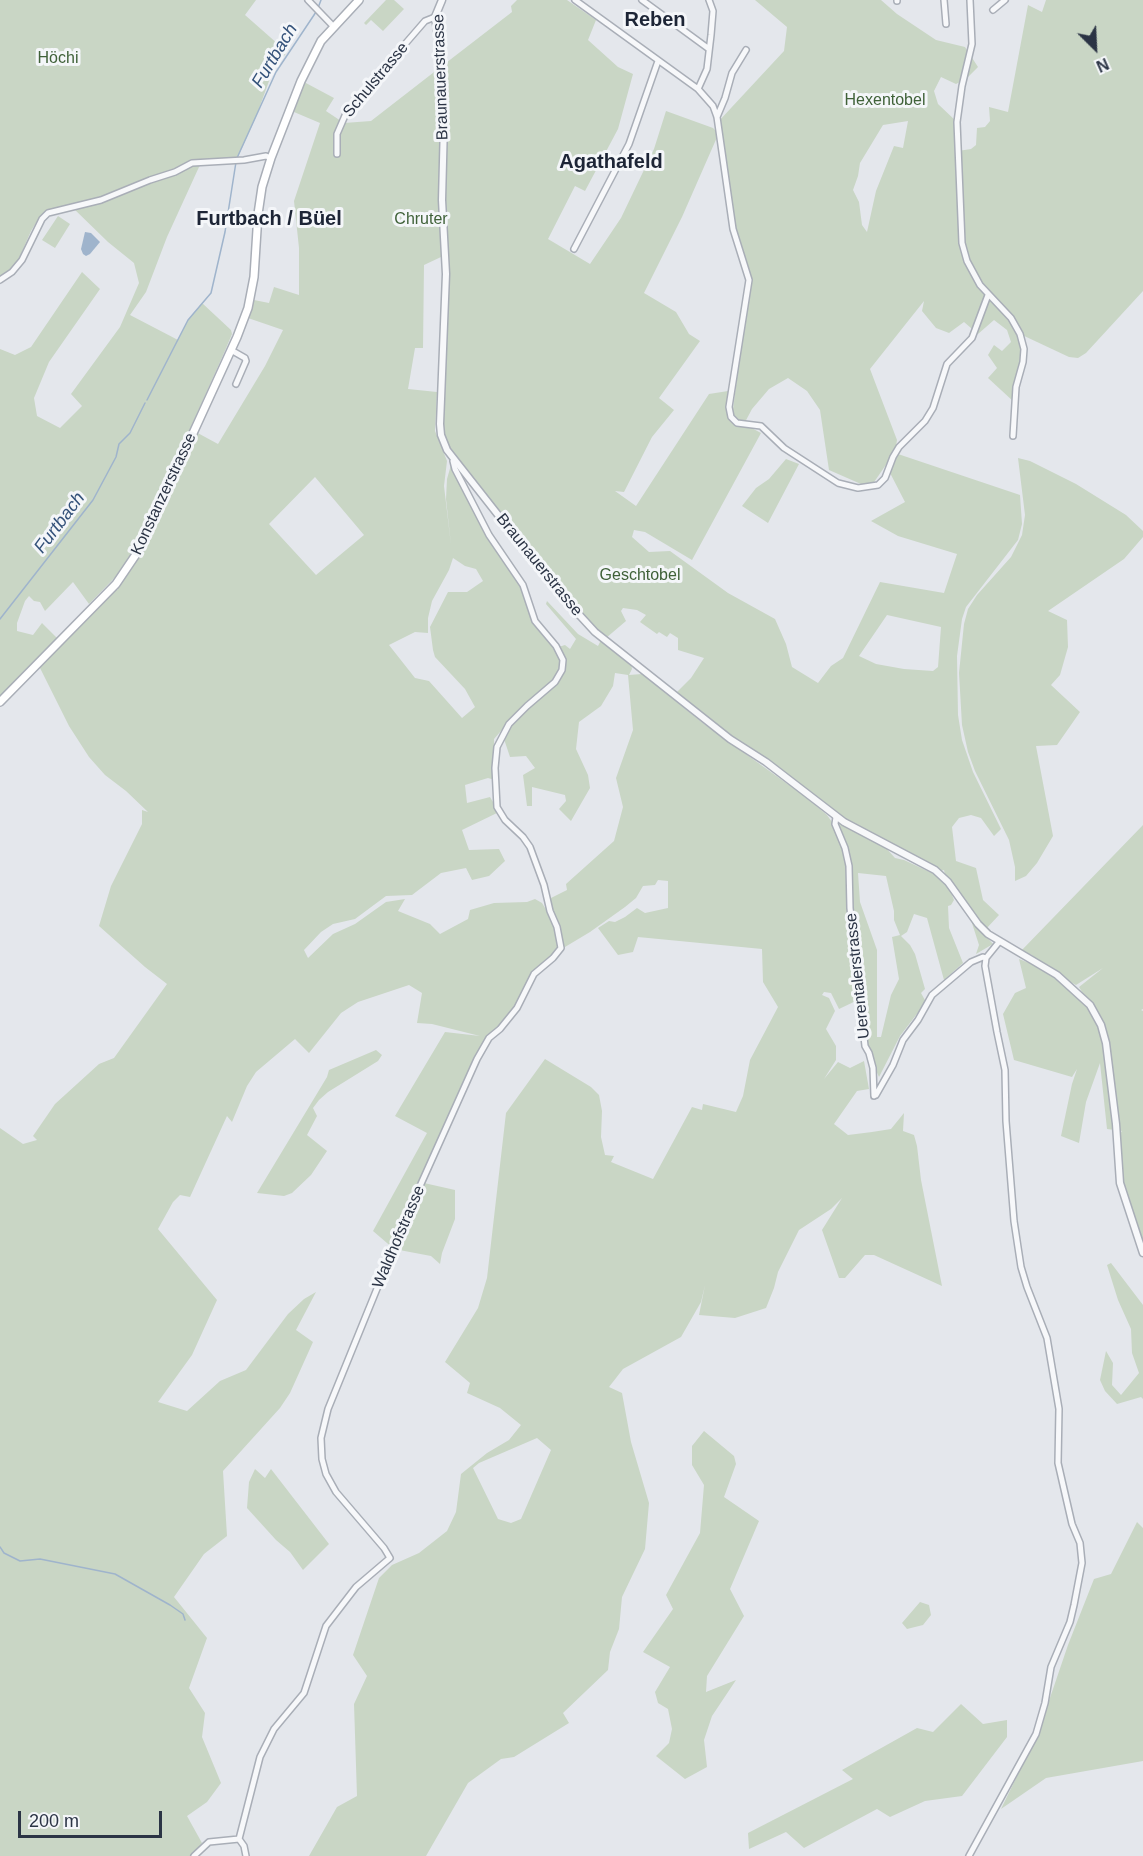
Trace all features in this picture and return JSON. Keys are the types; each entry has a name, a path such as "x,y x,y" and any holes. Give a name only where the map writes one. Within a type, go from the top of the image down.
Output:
{"main road":[{"name":"Konstanzerstrasse","path":"0,702 116,584 145,540 231,350 251,298 260,200 271,158 311,57 333,26 359,0"}],"street":[{"path":"308,0 333,26"},
{"name":"Braunauerstrasse","path":"442,0 435,17 442,62 444,123 442,200 446,274 440,424 444,443 454,460 578,615 595,633 730,739 766,762 836,817 939,873 950,884 981,928 999,942 1057,975 1084,999 1097,1016 1106,1043 1116,1124 1120,1183 1143,1253"},
{"path":"576,0 698,89 713,106 717,117 732,229 749,280 729,407 731,417 737,423 761,426 778,443 838,483 858,488 878,485 885,478 892,457 899,447 931,413 938,399 946,364 972,338 988,295"},
{"path":"642,0 709,49"},
{"path":"698,89 707,69 713,18 709,0"},
{"path":"944,0 946,24"},
{"path":"970,0 972,44 962,86 957,122 962,243 972,272 988,295 1011,318 1020,334 1023,362 1016,387 1013,436"},
{"path":"993,10 1005,0"},
{"name":"Schulstrasse","path":"337,154 337,134 347,111 425,21 435,17"},
{"path":"717,117 732,73 746,50"},
{"path":"574,249 629,144 658,61"},
{"path":"0,280 12,272 22,260 42,219 55,210 100,200 175,172 192,163 244,160 266,156 271,158"},
{"path":"231,350 245,358 246,363 236,384"},
{"name":"Waldhofstrasse","path":"239,1839 260,1757 274,1729 304,1693 326,1626 356,1587 390,1558 377,1539 336,1492 326,1474 321,1450 324,1420 407,1215 477,1059 489,1038 500,1029 517,1008 534,974 561,948 557,927 530,848 523,837 502,817 497,807 495,768 497,747 509,724 555,682 562,670 563,660 556,646 535,621 523,585 486,531 455,469 454,460"},
{"name":"Uerentalerstrasse","path":"836,817 836,824 848,859 850,908 865,1046 873,1068 874,1096 903,1040 932,995 971,962 987,957"},
{"path":"969,1856 1036,1734 1045,1703 1051,1667 1070,1622 1082,1557 1058,1463 1059,1409 1047,1338 1027,1287 1016,1233 1006,1121 1005,1065 996,1032 986,970 987,957 999,942"},
{"path":"194,1856 209,1842 239,1839 244,1846 246,1856"}],"green space":[{"name":"Höchi","path":"0,0 256,0 245,15 287,52 273,70 256,117 237,159 203,162 199,167 167,237 146,292 130,315 178,340 188,320 202,303 231,330 232,334 224,353 139,543 126,566 89,604 73,582 45,611 40,602 34,601 29,596 17,623 17,631 33,635 42,623 57,638 0,696 0,349 15,355 31,347 82,272 100,289 49,362 34,398 37,416 60,428 82,406 71,394 120,327 139,283 134,263 108,242 72,207 39,218 11,277 0,280"},
{"path":"386,0 394,0 404,9 383,31 371,20 366,25 364,23"},
{"path":"517,0 567,0 596,20 588,40 618,67 633,74 618,129 585,191 575,186 548,239 590,264 621,218 654,149 666,111 713,128 718,133 718,122 784,51 787,27 755,0 881,0 897,14 936,40 965,47 978,67 966,79 956,84 941,77 934,91 938,104 957,122 958,151 971,149 976,145 977,128 985,127 990,121 989,107 1008,112 1028,5 1042,12 1046,0 1143,0 1143,291 1086,353 1078,358 1069,357 1020,334 1024,349 1014,402 988,378 997,368 988,355 994,345 1002,351 1011,342 1007,330 994,320 978,334 964,322 949,333 936,328 922,311 924,301 870,369 897,440 895,453 1020,495 1022,524 1018,540 966,607 957,656 958,715 962,740 973,772 1001,829 994,836 981,818 971,815 959,818 952,827 956,861 976,868 983,900 999,915 986,929 945,875 944,870 941,871 926,861 852,825 674,695 691,678 704,658 678,650 678,638 670,633 667,637 659,632 657,634 640,622 646,615 637,610 623,608 621,611 626,621 606,638 597,631 580,614 450,450 443,433 442,422 445,228 442,66 512,12 511,6","holes":["908,121 903,148 894,146 876,191 867,232 862,225 859,202 853,190 860,163 883,125","718,135 736,242 749,284 732,417 727,400 728,391 709,394 636,506 615,491 624,492 652,437 674,410 659,398 700,341 689,334 676,312 644,293 682,217","788,378 807,391 820,410 829,470 870,488 892,456 888,469 905,502 871,521 898,536 957,554 944,593 880,582 843,658 831,666 818,683 792,667 786,644 775,619 728,593 670,551 649,552 632,537 634,530 645,532 692,560 761,433 744,424 752,409 769,389","887,615 941,627 938,667 933,671 876,664 859,656"]},
{"name":"Chruter","path":"438,69 441,257 424,265 423,348 415,348 408,389 437,392 435,431 447,461 444,486 451,545 446,499 447,479 451,465 522,585 531,616 555,648 565,645 570,649 576,639 546,604 547,601 578,634 598,646 601,640 631,664 632,669 629,675 642,674 704,724 807,798 827,815 839,832 837,824 839,822 885,847 895,858 932,873 941,879 950,890 954,900 948,906 949,928 963,963 944,980 927,918 914,914 907,932 901,936 915,954 925,989 921,993 926,1002 900,1036 879,1077 865,1046 864,999 846,850 860,999 839,1009 831,993 824,992 822,995 829,998 835,1011 826,1029 836,1046 836,1060 824,1079 838,1062 850,1068 864,1061 869,1089 857,1091 834,1124 848,1135 872,1132 891,1129 904,1113 903,1131 914,1135 917,1146 921,1180 942,1286 874,1255 865,1255 845,1278 839,1278 822,1230 842,1198 831,1209 799,1230 778,1272 766,1308 735,1318 699,1315 705,1285 701,1302 681,1337 623,1369 609,1387 622,1393 631,1442 649,1503 645,1549 622,1597 619,1629 610,1652 608,1670 563,1713 569,1723 514,1757 501,1759 468,1783 426,1856 309,1856 337,1807 357,1796 354,1704 367,1676 353,1655 379,1578 392,1565 419,1553 447,1531 456,1512 461,1474 487,1453 509,1440 521,1425 500,1408 467,1393 470,1383 445,1362 478,1308 487,1278 506,1113 545,1059 591,1087 599,1095 602,1111 601,1137 605,1155 614,1156 611,1162 653,1179 692,1107 702,1110 703,1104 736,1112 743,1096 750,1060 778,1007 763,982 762,949 638,937 633,952 618,955 598,928 609,921 615,922 625,917 637,908 645,913 668,908 668,881 658,880 655,885 643,886 636,898 625,907 550,956 534,974 517,1008 489,1038 424,1183 455,1190 455,1219 440,1264 431,1256 394,1249 373,1231 427,1133 395,1116 445,1032 480,1036 432,1024 417,1023 422,993 409,985 358,1002 341,1013 309,1053 295,1039 256,1072 247,1086 232,1122 227,1116 190,1197 180,1195 173,1202 158,1229 217,1300 192,1355 158,1402 187,1411 220,1381 246,1370 288,1314 304,1299 316,1292 296,1330 313,1342 290,1393 280,1408 223,1471 227,1536 204,1554 174,1597 207,1638 189,1688 205,1713 202,1737 221,1783 207,1802 187,1816 202,1843 192,1856 0,1856 0,1128 23,1144 37,1140 33,1136 55,1104 99,1064 114,1058 167,984 99,926 111,886 142,824 142,810 148,812 105,775 89,757 69,726 39,666 113,590 118,590 117,586 139,557 151,535 194,431 218,444 265,366 283,330 248,318 254,300 269,303 274,287 299,295 299,248 294,201 320,123 294,112 304,82 334,98 326,111 344,123 371,121","holes":["315,477 364,535 316,575 269,524","453,558 465,566 476,569 483,581 467,592 448,592 430,627 435,657 465,689 475,707 462,718 429,681 415,678 389,645 415,632 428,633 428,618 432,601","615,673 628,675 633,730 616,778 623,807 614,841 566,884 567,890 547,900 550,916 542,903 535,899 527,902 494,903 470,910 468,919 440,934 430,924 398,911 405,899 386,902 355,924 333,934 308,958 304,950 321,932 333,924 355,919 386,896 412,895 441,873 466,868 472,880 489,876 505,861 499,849 469,850 462,830 499,812 490,797 467,803 465,785 488,778 495,780 494,739 527,701 528,703 509,728 504,739 510,757 526,756 535,768 523,775 527,806 532,806 532,787 565,795 566,801 559,809 571,821 590,788 588,775 576,749 579,722 601,706 613,686","858,873 886,876 894,920 900,935 892,937 899,979 891,995 881,1037 877,1037 877,950 860,902","537,1438 551,1450 521,1519 511,1523 498,1519 473,1468 479,1463"]},
{"path":"58,216 70,224 55,248 42,240"},
{"path":"1018,458 1030,461 1076,484 1126,515 1143,531 1143,537 1124,559 1048,611 1067,620 1068,647 1060,675 1051,685 1080,712 1057,745 1036,746 1053,836 1037,863 1026,876 1015,881 1015,867 1009,840 968,752 962,725 959,673 964,624 968,609 977,595 1011,557 1022,535 1025,515"},
{"path":"786,459 799,464 768,523 742,506 756,488 769,479"},
{"path":"1143,825 1143,1009 1141,1010 1143,1011 1143,1243 1123,1187 1120,1163 1120,1133 1122,1131 1107,1129 1100,1063 1086,1102 1079,1143 1061,1136 1077,1069 1072,1077 1014,1060 1003,1014 1015,993 1026,988 1019,959 1060,979 1090,1005 1079,987 1103,968 1076,985 1045,968 1032,955 1021,951"},
{"path":"971,920 993,944 976,954 979,945"},
{"path":"376,1050 382,1055 378,1061 328,1092 313,1108 317,1116 307,1135 327,1151 311,1175 292,1193 284,1196 257,1193 327,1077 329,1070"},
{"path":"1111,1263 1143,1305 1143,1399 1141,1397 1117,1404 1105,1391 1100,1380 1106,1351 1113,1363 1112,1385 1121,1395 1139,1373 1132,1353 1131,1329 1118,1300 1107,1265"},
{"path":"704,1431 734,1456 736,1464 724,1497 759,1521 730,1589 744,1616 707,1676 706,1692 736,1680 712,1716 704,1740 707,1767 685,1779 656,1756 669,1743 672,1729 668,1709 658,1703 655,1692 670,1667 643,1652 673,1609 666,1595 700,1533 704,1485 692,1465 692,1446"},
{"path":"255,1469 265,1478 271,1469 329,1544 303,1570 290,1552 247,1508 249,1482"},
{"path":"1137,1522 1143,1528 1143,1761 1046,1778 1001,1809 1038,1733 1068,1645 1094,1579 1111,1574"},
{"path":"920,1602 929,1605 931,1615 923,1625 907,1629 902,1623"},
{"path":"961,1704 983,1724 1007,1720 1007,1737 962,1796 925,1801 890,1817 877,1809 804,1848 786,1832 749,1849 748,1833 853,1779 842,1770 917,1728 933,1732"}],"water":[{"path":"85,232 91,233 100,242 86,256 81,249"}],"waterway":[{"name":"Furtbach","path":"318,8 321,0"},
{"name":"Furtbach","path":"237,158 276,72 316,12"},
{"name":"Furtbach","path":"147,400 188,320 211,293 225,232 236,162"},
{"name":"Furtbach","path":"0,619 93,500 116,457 119,444 130,433 145,403"},
{"path":"0,1547 4,1553 20,1561 40,1559 115,1574 170,1605 183,1614 185,1620"}],"district":[{"name":"Reben","path":"655,20"},
{"name":"Agathafeld","path":"611,162"},
{"name":"Furtbach / Büel","path":"269,219"}],"park label":[{"name":"Hexentobel","path":"885,101"},
{"name":"Geschtobel","path":"640,576"}]}
